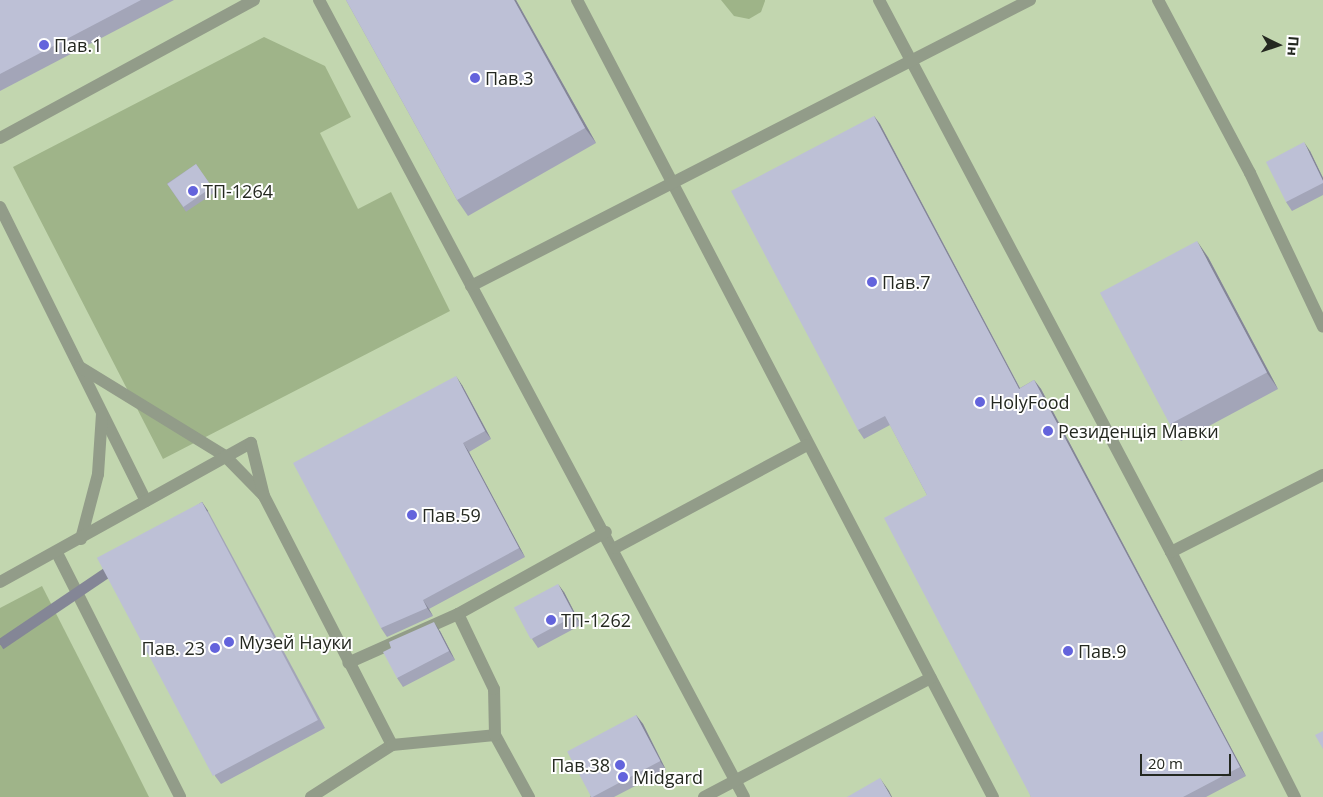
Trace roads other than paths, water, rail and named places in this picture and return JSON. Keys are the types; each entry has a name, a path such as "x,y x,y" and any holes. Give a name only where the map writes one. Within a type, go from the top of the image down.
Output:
{"lane":[{"path":"0,138 254,0"},
{"path":"319,0 470,286 615,548 744,797"},
{"path":"577,0 807,445 993,797"},
{"path":"879,0 1171,552 1295,797"},
{"path":"470,286 1030,0"},
{"path":"1158,0 1250,173 1323,327"},
{"path":"0,207 146,501"},
{"path":"80,367 225,456 264,496"},
{"path":"81,539 98,474 102,412"},
{"path":"0,582 57,553 225,456 251,444 264,496 348,663 392,745"},
{"path":"615,548 807,445"},
{"path":"1171,552 1323,475"},
{"path":"348,663 458,614 606,532"},
{"path":"57,553 180,797"},
{"path":"458,614 494,690 495,735 529,797"},
{"path":"704,797 931,678"},
{"path":"311,797 392,745 495,735"}],"place":[{"name":"Пав.1","path":"44,45"},
{"name":"Пав.3","path":"475,78"},
{"name":"ТП-1264","path":"193,191"},
{"name":"Пав.7","path":"872,282"},
{"name":"HolyFood","path":"980,402"},
{"name":"Резиденція Мавки","path":"1048,431"},
{"name":"Пав.59","path":"412,515"},
{"name":"ТП-1262","path":"551,620"},
{"name":"Музей Науки","path":"229,642"},
{"name":"Пав. 23","path":"215,648"},
{"name":"Пав.9","path":"1068,651"},
{"name":"Пав.38","path":"620,765"},
{"name":"Midgard","path":"623,777"}]}
